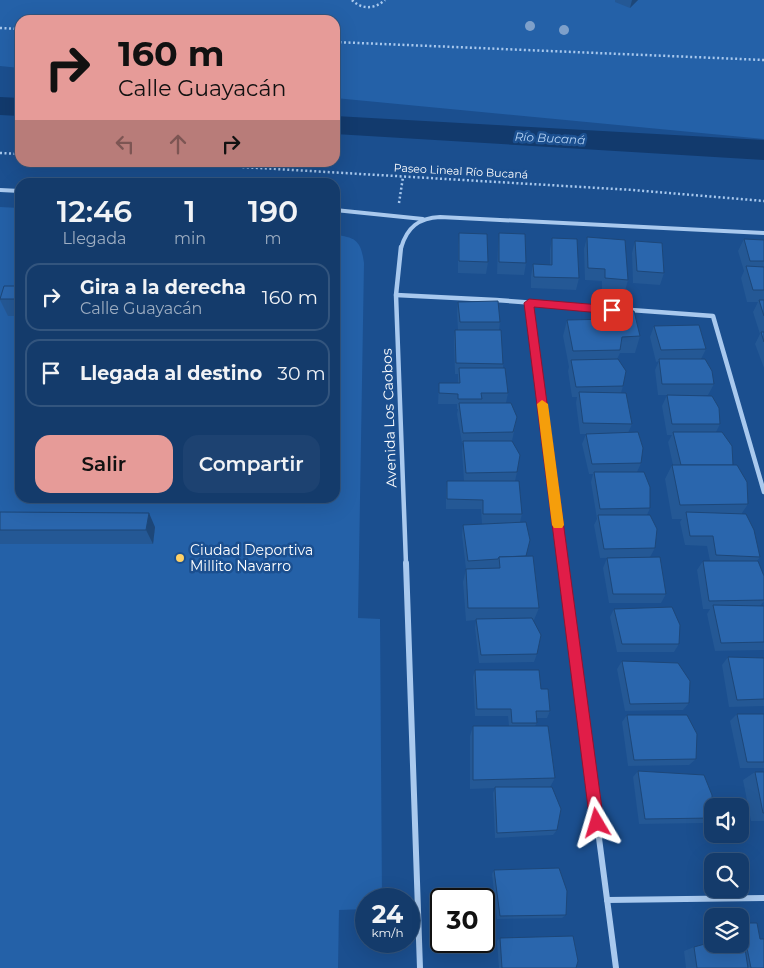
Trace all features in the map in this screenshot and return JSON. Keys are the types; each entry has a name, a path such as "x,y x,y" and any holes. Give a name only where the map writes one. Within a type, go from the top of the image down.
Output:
{"street":[{"path":"0,190 15,191"},
{"path":"340,210 423,219 467,217 764,233"},
{"name":"Avenida Los Caobos","path":"420,968 396,295 401,246 408,228 423,219"},
{"path":"396,295 713,316 764,492"},
{"path":"529,303 616,968"},
{"path":"607,900 764,898"}],"path":[{"path":"352,0 357,5 367,8 382,4 385,0"},
{"path":"0,28 15,29"},
{"path":"340,42 764,60"},
{"path":"0,153 15,154"},
{"name":"Paseo Lineal Río Bucaná","path":"240,167 633,190 764,201"},
{"path":"397,216 403,177"}],"shaded area":[{"path":"0,0 764,0 764,139 340,98 340,15 15,15 15,68 0,66"},
{"name":"Ciudad Deportiva Millito Navarro","path":"0,207 15,208 15,503 340,503 340,236 353,239 359,245 364,263 358,618 380,619 382,888 355,888 355,909 339,910 338,968 0,968"}],"building":[{"path":"459,233 487,234 488,262 459,261"},
{"path":"499,233 525,234 526,263 499,262"},
{"path":"587,237 625,240 628,280 605,278 605,269 588,268"},
{"path":"552,238 577,239 579,278 534,277 533,264 552,265"},
{"path":"744,239 764,240 764,261 750,261"},
{"path":"635,241 662,243 664,273 637,271"},
{"path":"746,266 764,267 764,290 753,290"},
{"path":"4,286 15,286 15,299 0,299"},
{"path":"759,300 764,300 764,316"},
{"path":"498,301 500,322 460,322 458,302"},
{"path":"611,311 634,311 640,336 622,337 620,350 573,351 567,320 613,319"},
{"path":"699,325 706,349 661,350 654,326"},
{"path":"455,330 501,330 503,364 456,363"},
{"path":"618,359 626,371 623,386 576,387 571,360"},
{"path":"659,359 705,359 712,371 714,384 662,384"},
{"path":"459,368 505,368 508,393 481,393 482,399 458,399 458,394 439,393 439,383 460,383"},
{"path":"579,392 626,393 632,424 583,423"},
{"path":"667,395 712,396 719,408 720,424 672,424"},
{"path":"459,403 511,403 517,417 513,432 463,433"},
{"path":"638,432 643,448 641,463 592,464 586,434"},
{"path":"673,432 722,432 732,446 733,465 681,465"},
{"path":"463,441 512,441 520,455 517,472 466,473"},
{"path":"672,465 737,465 747,482 748,504 680,505"},
{"path":"594,472 644,472 650,487 650,508 600,509"},
{"path":"447,481 519,481 522,514 483,514 483,500 447,499"},
{"path":"0,512 149,513 146,530 0,530"},
{"path":"686,512 746,514 754,530 760,557 716,555 713,536 690,536"},
{"path":"598,515 650,515 657,529 655,548 604,549"},
{"path":"526,522 530,540 526,556 468,561 463,525"},
{"path":"533,556 539,608 468,608 466,569 500,568 499,557"},
{"path":"660,557 666,594 613,594 607,558"},
{"path":"703,561 758,561 764,576 764,600 709,601"},
{"path":"713,605 764,606 764,642 721,643"},
{"path":"672,607 680,625 679,644 622,644 614,609"},
{"path":"532,618 541,635 537,654 481,655 476,619"},
{"path":"728,657 764,658 764,699 737,700"},
{"path":"622,661 678,663 690,681 689,703 630,704"},
{"path":"475,670 539,670 541,689 548,689 550,711 536,711 537,723 512,723 511,709 477,709"},
{"path":"737,714 764,714 764,762 747,762"},
{"path":"627,715 687,715 697,734 696,759 634,760"},
{"path":"473,726 548,726 555,778 473,780"},
{"path":"638,771 704,775 712,798 704,798 704,818 645,819"},
{"path":"755,772 764,772 764,813 763,813"},
{"path":"495,787 552,787 561,809 557,830 497,833"},
{"path":"559,868 567,891 566,915 500,916 494,870"},
{"path":"749,923 757,923 760,939 764,939 764,968 751,968 748,953"},
{"path":"573,936 578,961 576,968 502,968 500,938"},
{"path":"704,944 704,953 746,953 748,968 697,968 694,947"}],"waterway":[{"name":"Río Bucaná","path":"0,106 15,107"},
{"name":"Río Bucaná","path":"340,125 764,150"}],"slow traffic":[{"path":"542,404 558,525"}],"place":[{"name":"Ciudad Deportiva Millito Navarro","path":"180,558"}],"route":[{"path":"597,823 529,303 612,310"}]}
